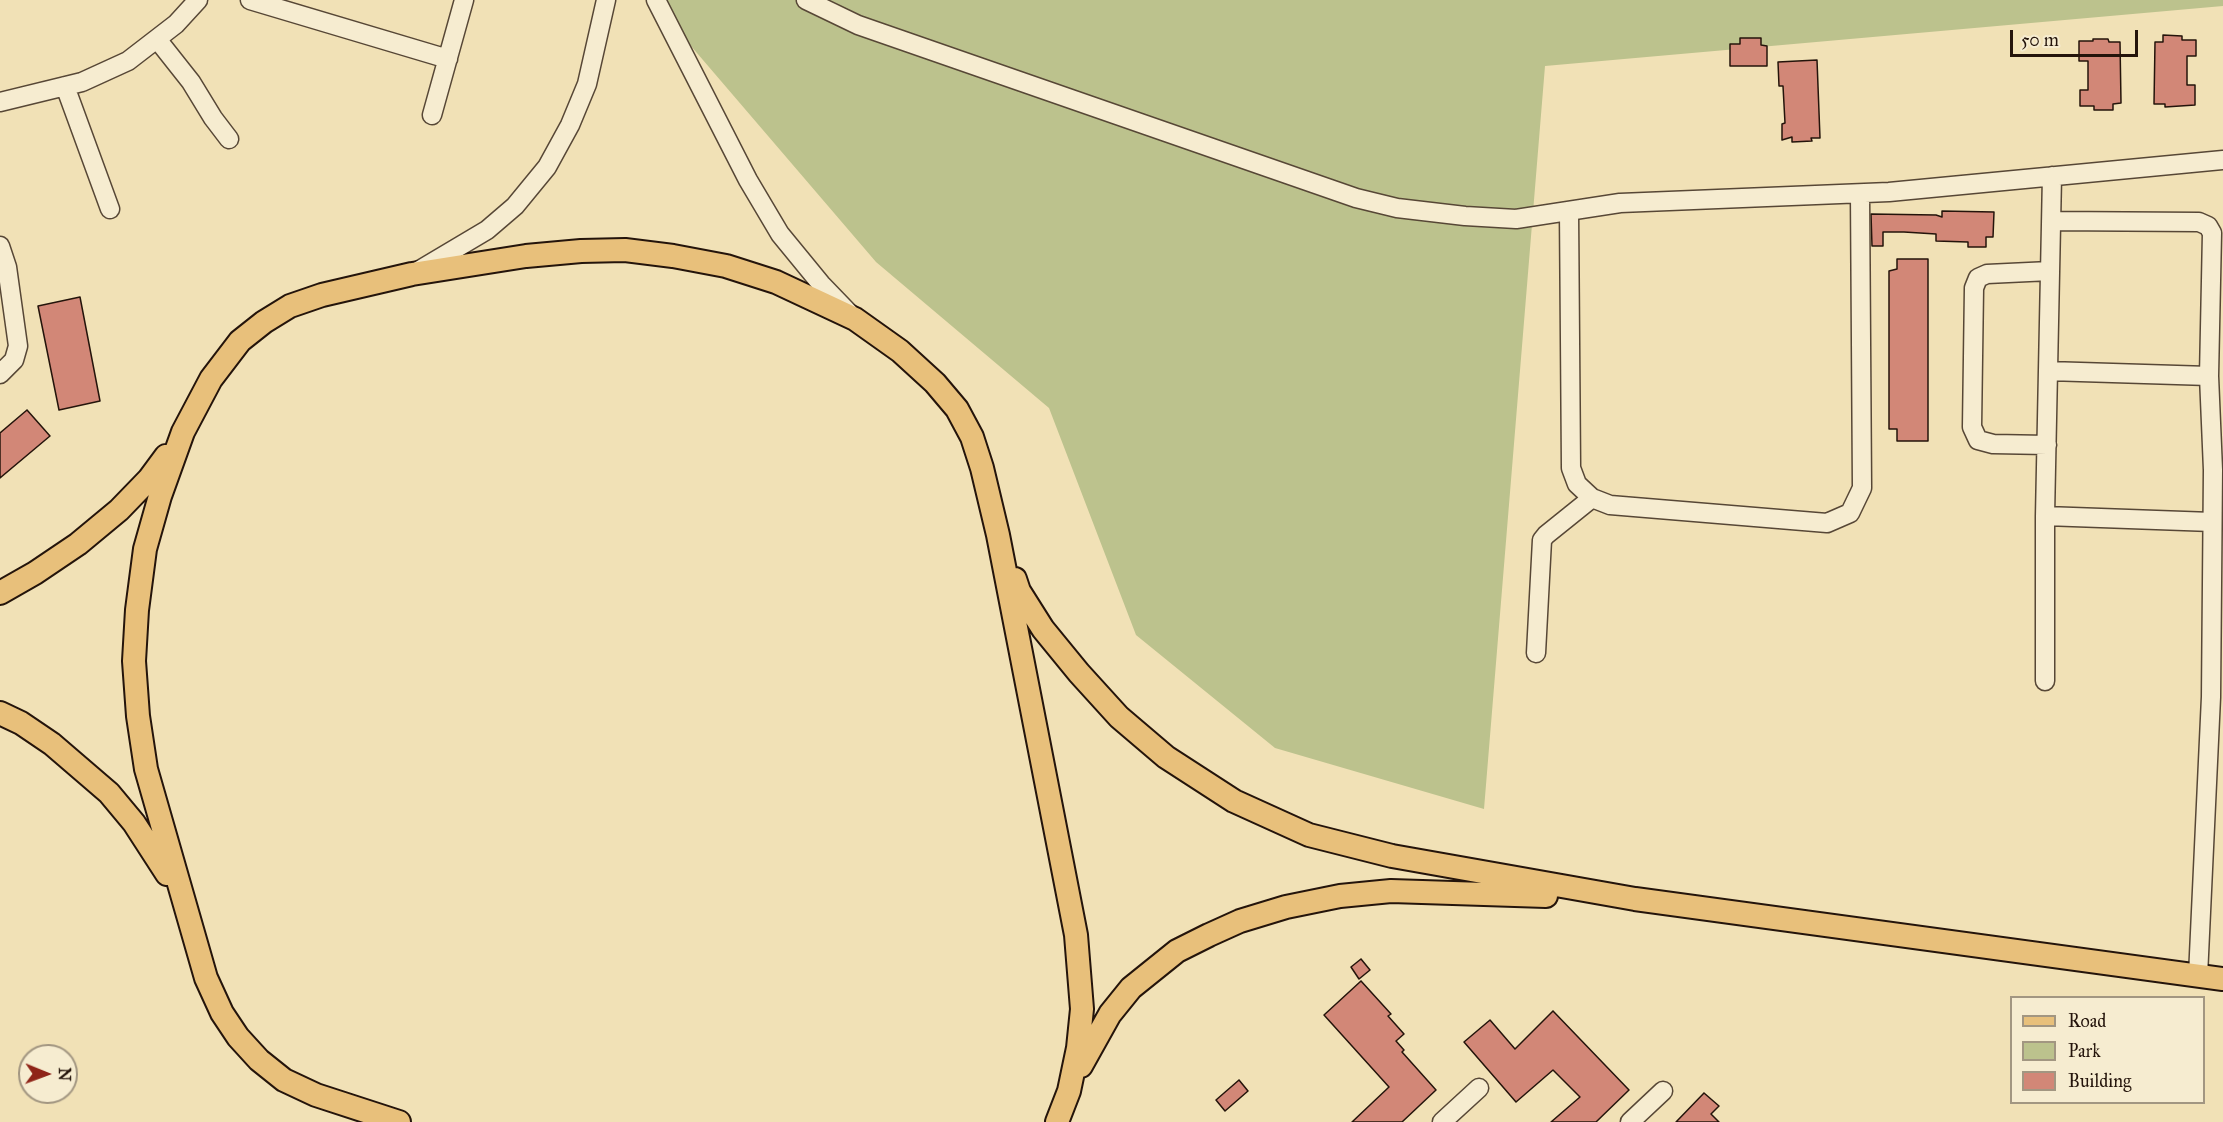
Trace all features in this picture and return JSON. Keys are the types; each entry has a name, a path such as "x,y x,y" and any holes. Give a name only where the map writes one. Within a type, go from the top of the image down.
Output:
{"main road":[{"path":"0,593 78,544 119,510 149,479 183,432 211,379 240,341 264,322 290,306 322,295 412,274 526,256 581,251 625,250 673,256 736,270 776,282 855,319 900,351 935,383 957,409 975,447 998,535 1076,935 1082,1009 1078,1048 1069,1091"},
{"path":"183,432 160,496 145,549 137,610 134,661 138,716 146,769 206,978 222,1013 238,1037 259,1060 284,1080 316,1095 399,1122"},
{"path":"998,535 1019,591 1043,629 1078,673 1119,717 1166,758 1234,801 1309,835 1392,856 1635,899 2223,979"},
{"path":"0,713 21,723 52,744 109,793 158,857 185,906"},
{"path":"1057,1122 1092,1044 1110,1014 1131,988 1177,951 1240,921 1286,907 1340,896 1391,891 1635,899"}],"street":[{"path":"0,102 82,82 129,61 176,24 198,0"},
{"path":"250,0 448,58"},
{"path":"432,115 464,0"},
{"path":"412,274 487,230 515,206 547,167 570,125 586,84 606,0"},
{"path":"657,0 748,180 780,234 821,284 855,319"},
{"path":"806,0 858,26 1356,198 1397,208 1516,219 1620,203 1860,194 2223,160"},
{"path":"157,39 191,82 213,118 229,138"},
{"path":"64,86 110,208"},
{"path":"2045,681 2045,516 2052,176"},
{"path":"1569,211 1571,468 1577,484 1592,498 1610,505 1827,523 1850,513 1862,488 1860,194"},
{"path":"2051,221 2199,222 2208,226 2212,234 2209,376 2212,522 2211,697 2198,976"},
{"path":"0,246 7,267 18,346 14,360 0,375"},
{"path":"2047,445 1993,444 1978,440 1972,427 1974,288 1978,278 1987,274 2050,272"},
{"path":"2048,371 2209,376"},
{"path":"1536,653 1542,540 1592,498"},
{"path":"2045,516 2212,522"},
{"path":"1443,1122 1479,1088"},
{"path":"1630,1122 1664,1091"}],"green space":[{"path":"655,0 2223,0 2223,6 1545,66 1484,809 1275,748 1136,635 1049,408 876,262 655,4"}],"building":[{"path":"2163,35 2182,36 2182,40 2196,40 2196,56 2187,56 2187,85 2195,85 2195,105 2165,107 2165,104 2154,104 2155,42 2163,42"},
{"path":"1740,38 1761,38 1761,45 1767,46 1767,66 1730,66 1730,44 1740,44"},
{"path":"2093,39 2120,42 2121,103 2113,104 2113,110 2094,110 2094,106 2080,106 2080,90 2088,90 2088,61 2079,61 2079,41 2093,41"},
{"path":"1817,60 1820,138 1811,138 1812,141 1792,142 1792,137 1782,140 1782,124 1785,123 1783,86 1779,86 1778,62"},
{"path":"1942,211 1994,212 1993,237 1986,237 1986,247 1968,247 1968,242 1936,241 1936,234 1883,232 1883,246 1872,246 1871,214 1942,217"},
{"path":"1897,259 1928,259 1928,441 1897,441 1897,429 1889,429 1889,271 1897,269"},
{"path":"80,297 100,401 59,410 38,306"},
{"path":"27,410 50,436 0,478 0,433"},
{"path":"1361,959 1370,970 1359,979 1351,967"},
{"path":"1361,981 1391,1014 1388,1016 1404,1034 1396,1041 1404,1050 1402,1052 1436,1090 1402,1122 1352,1122 1389,1087 1324,1015"},
{"path":"1553,1011 1629,1090 1596,1122 1551,1122 1580,1097 1553,1070 1516,1102 1464,1042 1490,1020 1515,1049"},
{"path":"1239,1080 1248,1091 1225,1111 1216,1100"},
{"path":"1704,1093 1719,1106 1711,1114 1719,1122 1676,1122"}]}
